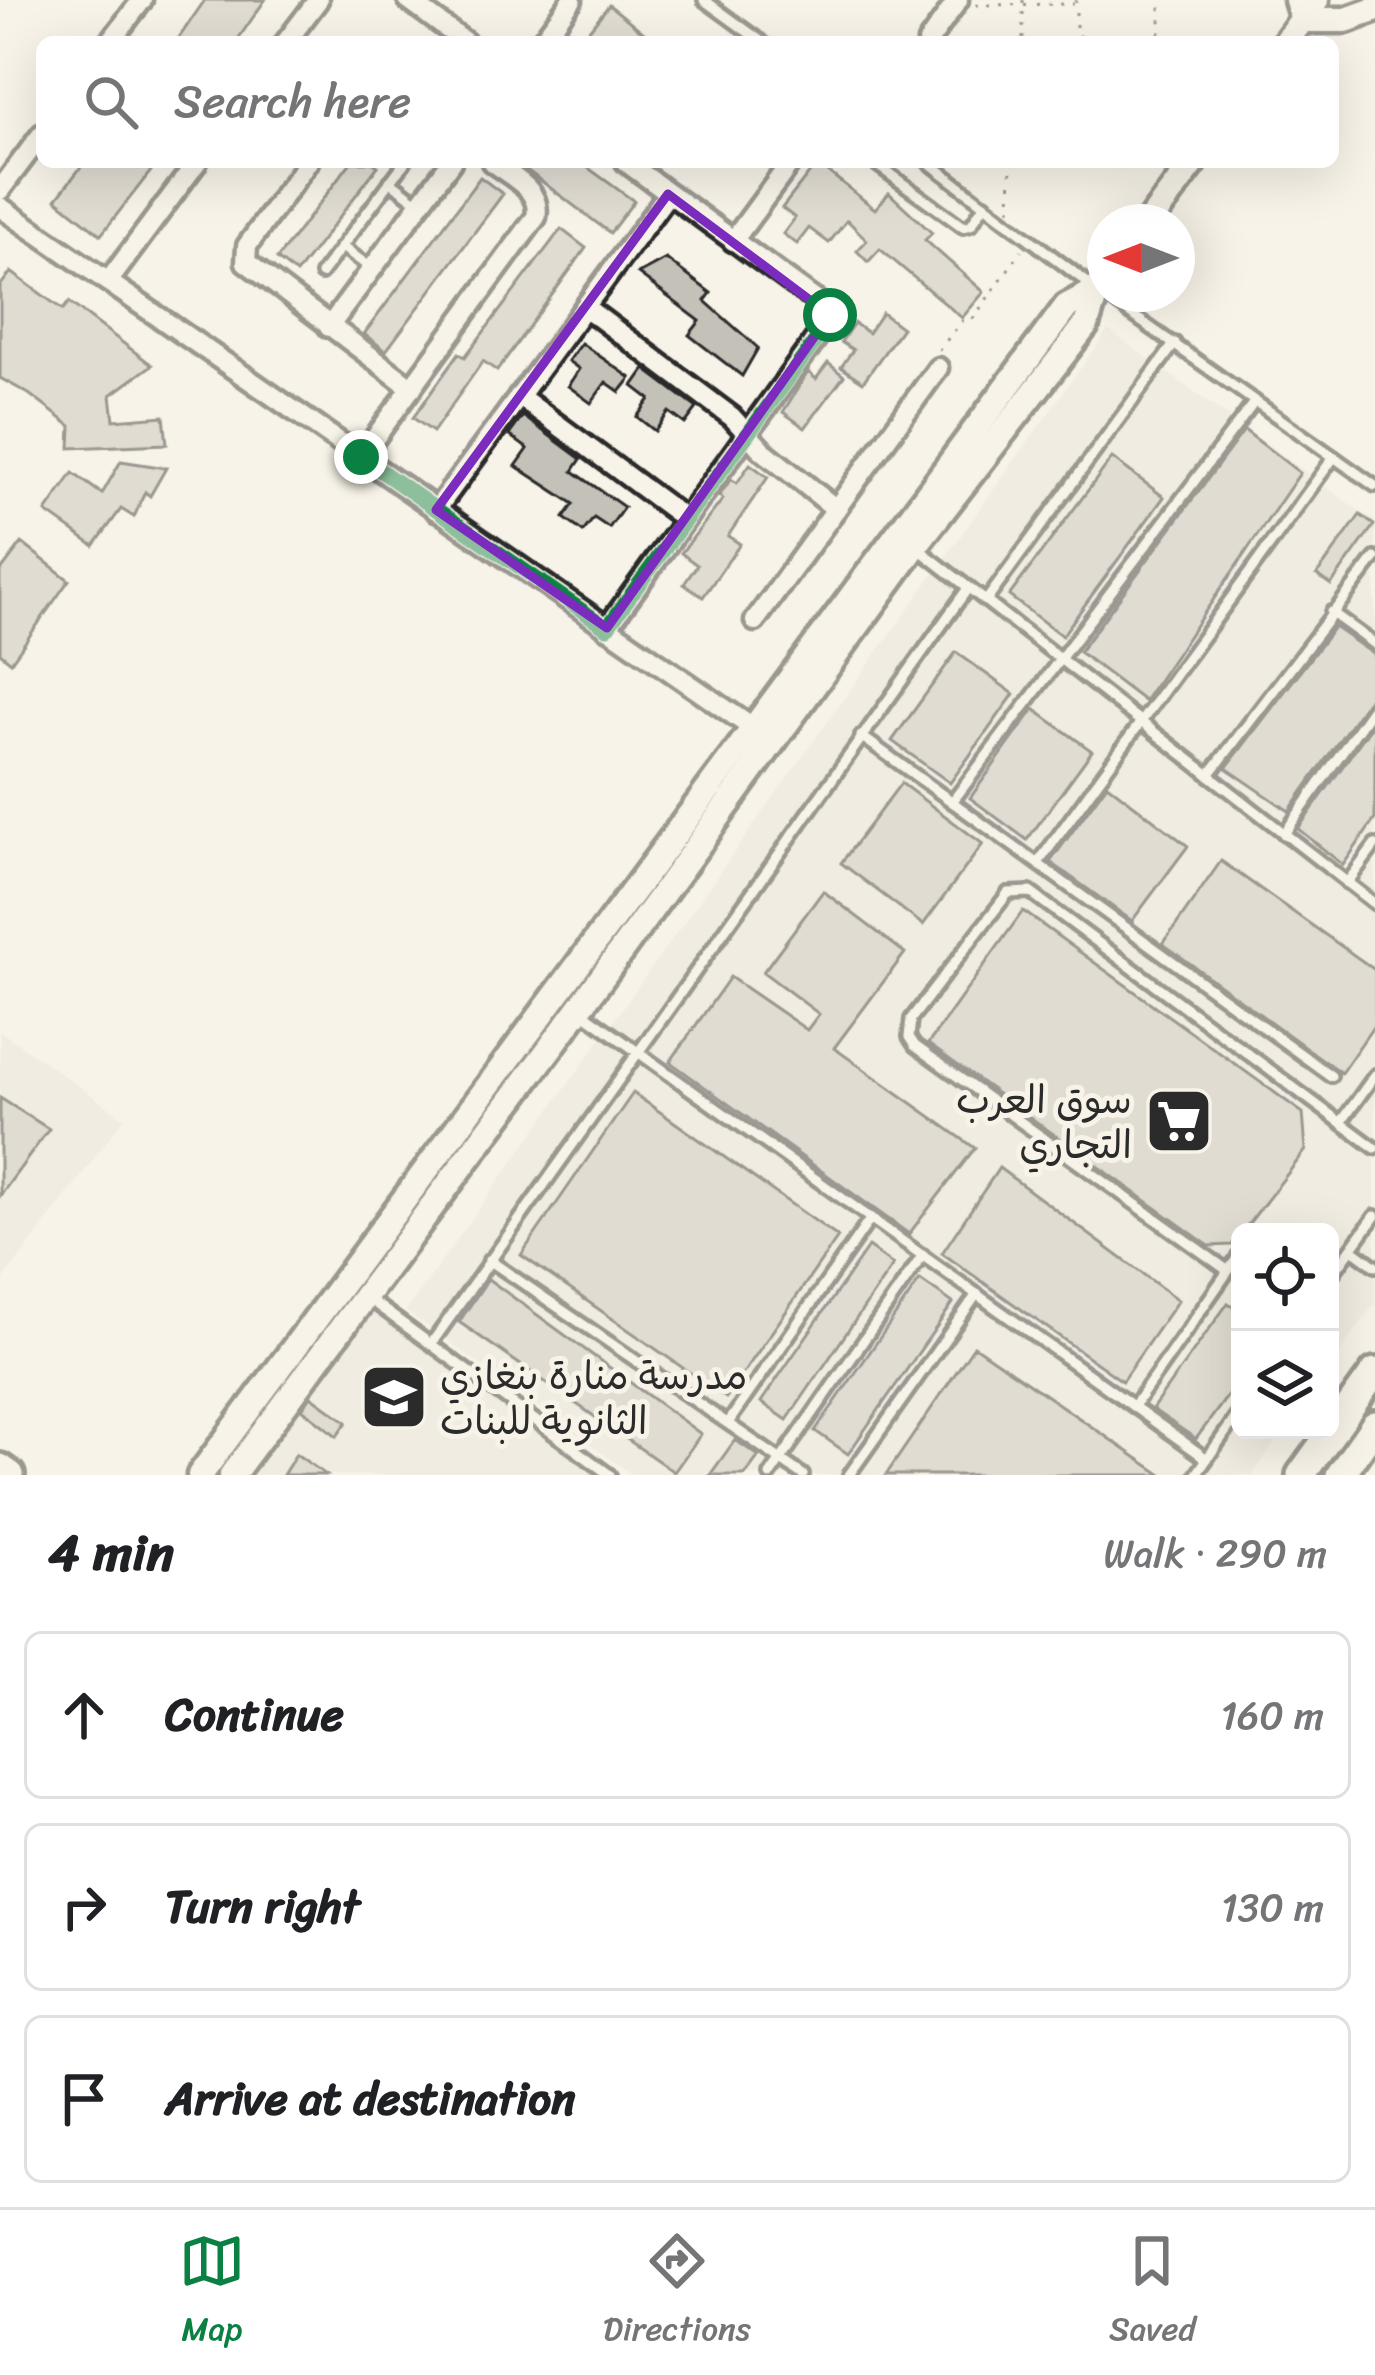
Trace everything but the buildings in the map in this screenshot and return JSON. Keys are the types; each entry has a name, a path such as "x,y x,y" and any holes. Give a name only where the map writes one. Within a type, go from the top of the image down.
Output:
{"main road":[{"path":"1362,0 1375,10"},
{"path":"1289,36 1305,6 1346,20 1375,10"},
{"path":"1162,204 1190,168"},
{"path":"200,1475 1067,306 1087,294"},
{"path":"232,1475 915,546 1086,325 1091,312"},
{"path":"1301,1475 1375,1372"},
{"path":"1340,1475 1375,1425"},
{"path":"0,1468 10,1475"}],"street":[{"path":"115,36 142,0"},
{"path":"290,36 317,0"},
{"path":"408,0 458,36"},
{"path":"545,36 572,0"},
{"path":"932,36 956,3"},
{"path":"0,190 36,142"},
{"path":"108,282 193,168"},
{"path":"304,168 249,242 245,256 250,268 412,388"},
{"path":"329,327 447,168"},
{"path":"361,457 538,212 534,194 500,168"},
{"path":"607,628 830,315 634,168"},
{"path":"734,242 787,168"},
{"path":"436,509 668,194"},
{"path":"0,207 754,729"},
{"path":"585,307 732,418 836,508"},
{"path":"754,621 938,368"},
{"path":"519,396 685,519"}],"lane":[{"path":"704,0 754,36"},
{"path":"322,274 400,168"},
{"path":"881,168 963,227 971,225 985,204"},
{"path":"936,168 1087,276"},
{"path":"390,181 420,204"},
{"path":"342,247 372,269"},
{"path":"1135,312 1375,486"},
{"path":"986,601 1175,344"},
{"path":"952,802 1255,401"},
{"path":"1038,863 1334,457"},
{"path":"915,546 1375,904"},
{"path":"1209,775 1375,558"},
{"path":"431,1344 968,587"},
{"path":"1331,612 1375,644"},
{"path":"1284,834 1375,704"},
{"path":"861,736 1331,1076"},
{"path":"1347,883 1375,845"},
{"path":"1227,1270 915,1046 909,1036 911,1019 1008,893 1030,892 1375,1148"},
{"path":"579,1009 1208,1459"},
{"path":"1342,1121 1375,1075"},
{"path":"1339,1266 1375,1216"},
{"path":"728,1423 871,1218"},
{"path":"1352,1249 1375,1266"},
{"path":"770,1475 923,1256"},
{"path":"490,1260 803,1475"},
{"path":"1134,1406 1231,1265"},
{"path":"850,1475 977,1294"},
{"path":"364,1296 610,1475"},
{"path":"1196,1475 1231,1424"}],"path":[{"path":"1157,36 1160,0"},
{"path":"1023,2 1023,36"},
{"path":"956,3 1076,2 1077,35 1082,36"},
{"path":"1010,224 1011,168"},
{"path":"938,368 938,351 962,320 972,320 1030,239"}],"highlighted area":[{"path":"668,194 830,315 607,628 436,510"}],"shaded area":[{"path":"1108,330 1375,522 1375,1303 1339,1353 1339,1223 1231,1223 1231,1439 1278,1439 1252,1475 633,1475 406,1311"},
{"path":"0,1031 124,1118 0,1284"},
{"name":"مدرسة منارة بنغازي الثانوية للبنات","path":"365,1306 596,1475 242,1475"}],"place":[{"name":"سوق العرب التجاري","path":"1179,1121"},
{"name":"مدرسة منارة بنغازي الثانوية للبنات","path":"394,1397"}],"route":[{"path":"361,457 607,628 830,315"}]}
